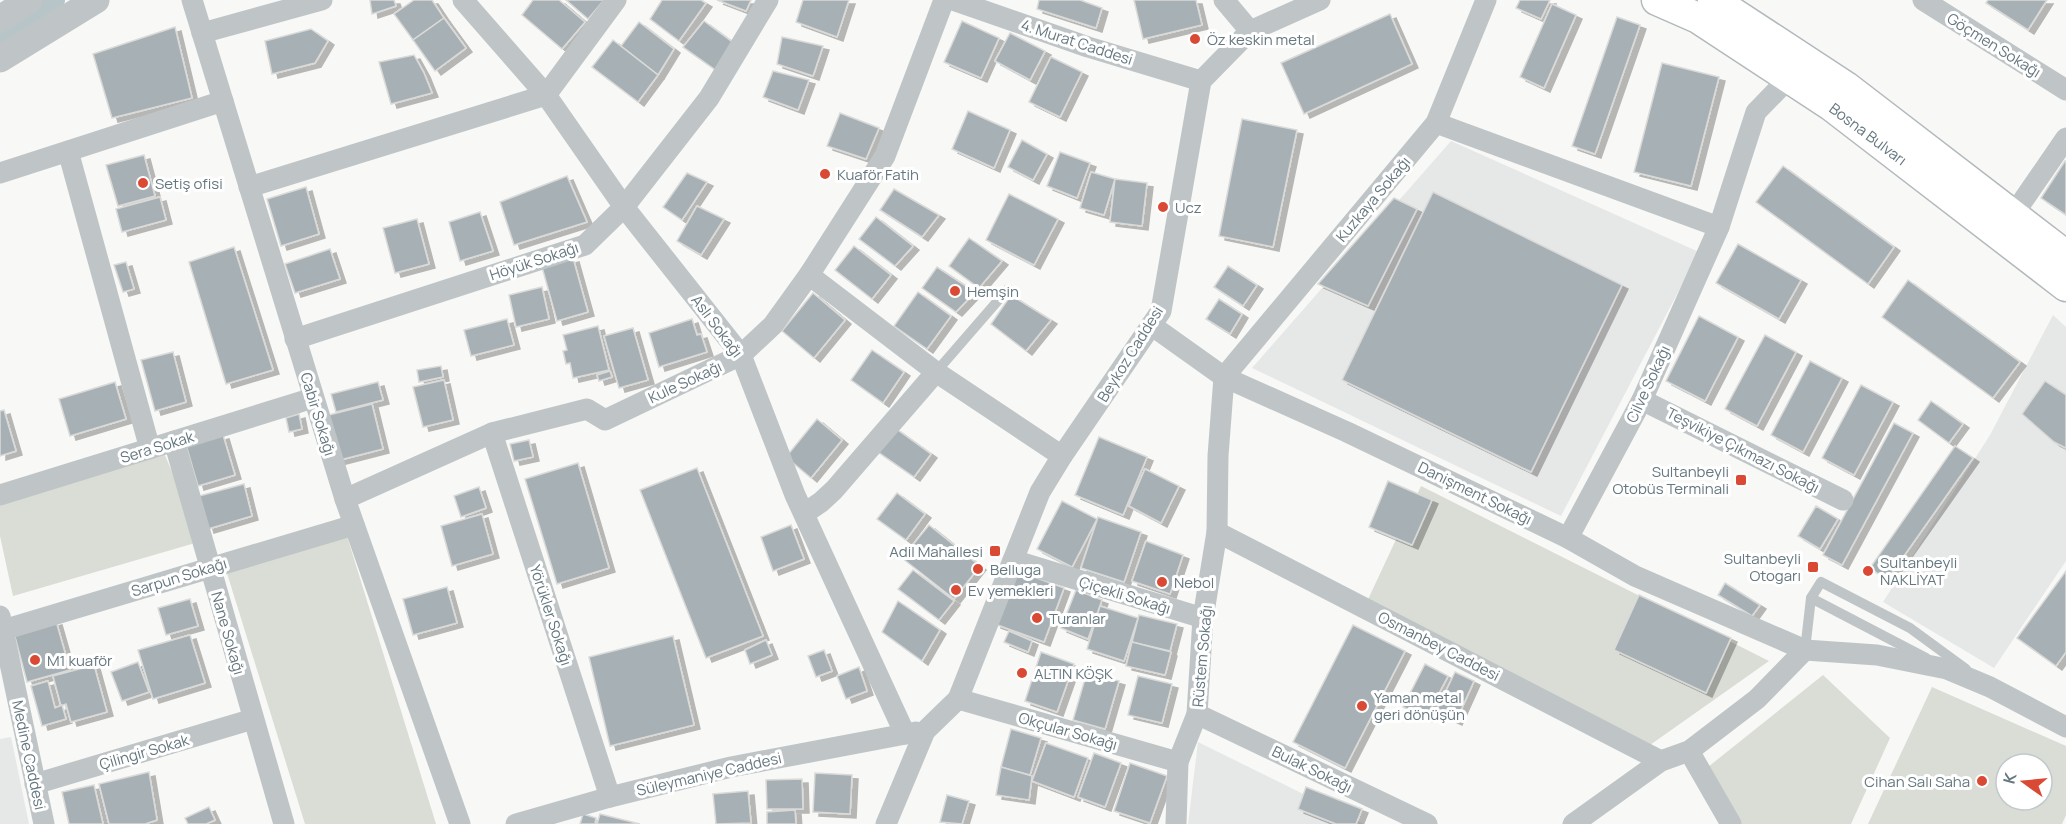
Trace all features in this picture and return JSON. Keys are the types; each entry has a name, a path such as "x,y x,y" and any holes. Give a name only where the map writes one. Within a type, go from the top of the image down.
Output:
{"main road":[{"name":"Bosna Bulvarı","path":"1657,0 1698,18 1832,106 2066,286"},
{"name":"Bosna Bulvarı","path":"1713,0 1846,87 2066,256"}],"street":[{"path":"0,18 29,0"},
{"path":"0,59 96,0"},
{"name":"Cabir Sokağı","path":"192,0 345,500 460,824"},
{"path":"202,33 322,0"},
{"name":"Aslı Sokağı","path":"463,0 546,95 624,207 741,355 795,495 915,732"},
{"path":"249,187 546,95 616,0"},
{"name":"Höyük Sokağı","path":"295,339 585,245 624,207 709,98 768,0"},
{"name":"Kule Sokağı","path":"345,500 492,433 587,409 605,420 741,355 773,325 809,275 885,156 944,0"},
{"name":"4. Murat Caddesi","path":"953,0 1088,47 1201,81"},
{"path":"1224,0 1250,31"},
{"path":"1201,81 1250,31 1320,0"},
{"name":"Kuzkaya Sokağı","path":"1224,377 1436,123 1486,0"},
{"name":"Göçmen Sokağı","path":"1934,3 2066,90"},
{"name":"Cilve Sokağı","path":"1568,538 1642,400 1719,227 1756,112 1789,78"},
{"name":"Beykoz Caddesi","path":"886,824 915,732 958,699 1040,492 1161,310 1201,81"},
{"path":"0,173 223,101"},
{"path":"1436,123 1719,227"},
{"path":"2013,215 2066,138"},
{"path":"68,151 150,449"},
{"path":"809,275 936,372 1062,456"},
{"name":"Danişment Sokağı","path":"1151,325 1224,377 1347,432 1568,538 1635,576 1805,650 1877,655 1947,669 1990,687 2066,727"},
{"path":"804,513 822,502 834,490 936,372"},
{"name":"Rüstem Sokağı","path":"1176,824 1178,762 1197,714 1203,618 1217,532 1218,456 1224,377"},
{"name":"Sera Sokak","path":"0,495 314,398"},
{"name":"Teşvikiye Çıkmazı Sokağı","path":"1642,400 1843,500"},
{"name":"Yörükler Sokağı","path":"492,433 610,797"},
{"name":"Nane Sokağı","path":"174,441 284,824"},
{"name":"Sarpun Sokağı","path":"2,623 210,568 354,525"},
{"name":"Osmanbey Caddesi","path":"1217,532 1661,760"},
{"name":"Çiçekli Sokağı","path":"1012,560 1203,618"},
{"name":"Medine Caddesi","path":"2,623 44,824"},
{"path":"1573,824 1661,760 1689,751 1756,699 1805,650"},
{"name":"Okçular Sokağı","path":"958,699 1178,762"},
{"name":"Bulak Sokağı","path":"1197,714 1427,824"},
{"name":"Çilingir Sokak","path":"35,784 253,720"},
{"name":"Süleymaniye Caddesi","path":"516,824 610,797 731,767 915,732"},
{"path":"1689,751 1731,824"}],"lane":[{"path":"936,372 1008,289"},
{"path":"1805,650 1812,598 1821,582 1910,628 1990,687"},
{"path":"1812,598 1947,669"}],"shaded area":[{"path":"1451,141 1699,252 1561,516 1252,368"},
{"path":"2053,315 2066,327 2066,561 1994,668 1883,602 1990,435"},
{"path":"160,444 202,541 13,596 0,536 0,495"},
{"path":"1421,486 1769,661 1650,745 1364,608"},
{"path":"346,533 436,824 305,824 226,570"},
{"path":"1823,675 1890,738 1851,824 1739,824 1703,771"},
{"path":"1932,687 2066,746 2066,815 2062,824 1868,824"},
{"path":"11,737 29,824 0,824 0,739"},
{"path":"1198,742 1364,824 1188,824"}],"building":[{"path":"370,0 394,0 396,6 372,14"},
{"path":"414,0 432,0 444,18 413,40 394,14"},
{"path":"533,0 559,0 585,22 562,49 522,15"},
{"path":"566,0 604,0 588,19"},
{"path":"662,0 701,0 706,3 679,41 650,19"},
{"path":"717,0 751,0 746,11"},
{"path":"803,0 849,0 837,37 796,22"},
{"path":"1039,0 1080,0 1102,8 1096,28 1037,9"},
{"path":"1134,0 1196,0 1202,25 1143,39"},
{"path":"1520,0 1550,0 1541,19 1516,8"},
{"path":"1988,0 2047,0 2028,30 1986,3"},
{"path":"1552,4 1576,15 1544,88 1520,77"},
{"path":"1390,14 1412,64 1304,114 1281,63"},
{"path":"1617,17 1640,25 1595,154 1572,146"},
{"path":"444,18 466,48 435,71 413,40"},
{"path":"704,21 735,44 717,71 683,47"},
{"path":"962,21 999,38 981,78 944,62"},
{"path":"639,22 674,49 658,75 621,46"},
{"path":"175,27 192,98 112,118 93,54"},
{"path":"311,29 328,41 315,63 272,74 265,41"},
{"path":"1010,33 1045,51 1030,80 995,61"},
{"path":"782,37 823,46 813,76 777,64"},
{"path":"613,40 658,75 638,102 592,67"},
{"path":"414,55 432,93 391,104 379,62"},
{"path":"1051,57 1082,72 1060,117 1029,102"},
{"path":"1662,63 1719,77 1691,186 1634,172"},
{"path":"773,71 809,80 798,110 763,97"},
{"path":"968,111 1010,130 994,168 952,149"},
{"path":"840,113 879,128 866,159 827,146"},
{"path":"1242,119 1297,130 1273,247 1219,236"},
{"path":"1022,140 1047,154 1033,180 1008,167"},
{"path":"1060,152 1090,163 1077,198 1047,186"},
{"path":"144,155 155,196 118,206 106,165"},
{"path":"2066,162 2066,215 2041,198"},
{"path":"1783,166 1894,247 1868,284 1756,202"},
{"path":"1091,172 1115,179 1104,215 1080,208"},
{"path":"687,173 707,182 682,220 663,207"},
{"path":"567,176 587,222 514,245 500,202"},
{"path":"1115,179 1147,183 1142,226 1110,222"},
{"path":"306,187 319,234 281,246 267,199"},
{"path":"894,189 939,215 922,237 880,210"},
{"path":"1433,192 1622,285 1531,472 1342,380"},
{"path":"1009,194 1058,219 1034,265 986,240"},
{"path":"160,197 166,220 122,232 116,209"},
{"path":"1394,198 1417,209 1368,306 1318,284"},
{"path":"697,206 724,219 701,255 677,241"},
{"path":"480,212 493,251 460,261 449,222"},
{"path":"876,217 913,246 895,266 859,239"},
{"path":"417,219 429,264 395,273 383,228"},
{"path":"969,238 1002,261 979,288 949,266"},
{"path":"1738,244 1801,280 1779,319 1716,283"},
{"path":"854,246 891,275 872,299 835,270"},
{"path":"234,247 273,370 226,384 189,262"},
{"path":"330,249 340,279 295,293 285,264"},
{"path":"573,258 588,312 557,321 542,267"},
{"path":"126,262 134,289 123,292 114,265"},
{"path":"1228,266 1257,285 1243,306 1214,287"},
{"path":"937,267 975,292 956,312 922,288"},
{"path":"1908,280 2020,362 1993,398 1882,317"},
{"path":"542,287 549,319 516,327 509,295"},
{"path":"918,292 951,316 927,349 894,326"},
{"path":"813,293 845,320 814,358 782,331"},
{"path":"1011,295 1051,320 1026,351 991,324"},
{"path":"1219,299 1242,314 1230,334 1206,319"},
{"path":"1699,316 1738,337 1705,401 1666,381"},
{"path":"507,319 514,345 471,356 464,330"},
{"path":"692,319 697,335 701,334 707,352 659,367 649,333"},
{"path":"598,326 609,370 573,378 570,363 566,364 563,351 567,350 563,335"},
{"path":"633,328 648,380 619,388 604,336"},
{"path":"1765,335 1796,352 1757,426 1725,409"},
{"path":"872,350 904,372 883,403 851,380"},
{"path":"173,352 186,402 155,411 141,360"},
{"path":"1810,361 1842,378 1803,452 1771,435"},
{"path":"441,366 443,377 419,382 417,370"},
{"path":"610,371 612,377 599,381 597,375"},
{"path":"444,380 453,420 423,427 413,387"},
{"path":"2045,381 2066,395 2066,448 2054,442 2022,414"},
{"path":"115,382 126,419 70,436 59,399"},
{"path":"378,382 383,400 336,412 331,394"},
{"path":"1861,385 1893,402 1854,475 1822,458"},
{"path":"1931,401 1963,424 1949,443 1918,420"},
{"path":"372,404 383,449 336,461 325,416"},
{"path":"4,410 16,451 0,456 0,411"},
{"path":"299,414 302,429 289,432 286,418"},
{"path":"817,419 842,440 811,478 786,457"},
{"path":"1894,423 1913,433 1842,565 1823,555"},
{"path":"895,428 931,454 914,477 878,452"},
{"path":"223,435 235,475 198,486 186,445"},
{"path":"1099,437 1147,457 1123,515 1075,495"},
{"path":"529,440 533,457 514,461 510,444"},
{"path":"1955,446 1973,458 1887,580 1870,568"},
{"path":"578,463 609,568 557,584 525,479"},
{"path":"697,468 763,636 706,658 640,490"},
{"path":"1145,469 1179,486 1161,523 1129,506"},
{"path":"1388,481 1432,500 1412,545 1369,527"},
{"path":"244,484 252,516 208,529 199,496"},
{"path":"479,487 486,508 461,517 454,496"},
{"path":"897,493 925,514 906,540 877,519"},
{"path":"1062,501 1097,519 1072,567 1037,549"},
{"path":"1816,506 1838,519 1820,549 1798,536"},
{"path":"482,514 493,554 452,566 441,526"},
{"path":"1098,517 1141,532 1124,582 1081,568"},
{"path":"791,525 804,559 773,571 761,537"},
{"path":"929,525 980,566 954,599 902,558"},
{"path":"1146,541 1183,555 1170,594 1132,581"},
{"path":"913,570 954,601 939,620 898,589"},
{"path":"1015,570 1064,588 1044,642 995,624"},
{"path":"2066,571 2066,652 2056,666 2017,638"},
{"path":"1725,583 1760,605 1752,616 1718,595"},
{"path":"447,587 457,623 413,635 403,599"},
{"path":"1076,590 1102,600 1088,639 1061,628"},
{"path":"1639,595 1731,638 1706,693 1614,650"},
{"path":"190,599 198,626 166,635 158,608"},
{"path":"898,601 940,630 922,661 882,632"},
{"path":"1100,606 1138,618 1124,661 1087,649"},
{"path":"1139,615 1177,624 1170,651 1132,642"},
{"path":"56,621 70,670 27,682 14,633"},
{"path":"1353,625 1405,651 1345,768 1293,742"},
{"path":"1009,631 1032,641 1028,652 1004,642"},
{"path":"190,635 205,683 153,699 138,650"},
{"path":"673,636 694,725 610,746 589,657"},
{"path":"766,640 772,655 750,664 745,650"},
{"path":"1132,642 1171,652 1165,675 1126,666"},
{"path":"824,650 832,671 816,677 808,656"},
{"path":"1041,652 1074,664 1057,712 1025,701"},
{"path":"138,662 149,692 122,701 111,672"},
{"path":"1425,664 1448,676 1426,718 1403,707"},
{"path":"94,665 107,712 71,722 66,704 61,706 53,676"},
{"path":"859,667 867,691 846,699 837,676"},
{"path":"1087,672 1119,681 1105,729 1073,720"},
{"path":"1455,672 1474,681 1456,721 1436,712"},
{"path":"1138,676 1172,684 1162,723 1128,715"},
{"path":"48,681 55,708 62,705 66,719 42,726 31,686"},
{"path":"1011,729 1041,738 1030,775 1001,767"},
{"path":"1046,743 1088,758 1074,797 1032,781"},
{"path":"1094,753 1121,763 1105,807 1078,797"},
{"path":"1130,763 1167,776 1150,823 1114,811"},
{"path":"1001,767 1032,776 1029,800 996,795"},
{"path":"149,772 157,820 145,824 109,824 99,784"},
{"path":"815,773 852,775 850,814 813,812"},
{"path":"802,779 803,809 767,809 766,780"},
{"path":"94,785 103,824 69,824 62,792"},
{"path":"1306,787 1362,809 1356,824 1336,824 1298,809"},
{"path":"748,791 751,823 716,824 713,794"},
{"path":"947,795 969,801 962,824 940,822"},
{"path":"209,807 215,820 206,824 188,824 185,818"},
{"path":"795,810 796,824 767,824 767,812"},
{"path":"583,814 596,818 595,824 580,824"},
{"path":"600,814 640,824 597,824"}],"waterway":[{"path":"0,34 53,0"}],"place":[{"name":"Öz keskin metal","path":"1195,39"},
{"name":"Kuaför Fatih","path":"825,174"},
{"name":"Setiş ofisi","path":"143,183"},
{"name":"Ucz","path":"1163,207"},
{"name":"Hemşin","path":"955,291"},
{"name":"Sultanbeyli Otobüs Terminali","path":"1741,480"},
{"name":"Adil Mahallesi","path":"995,551"},
{"name":"Sultanbeyli Otogarı","path":"1813,567"},
{"name":"Belluga","path":"978,569"},
{"name":"Sultanbeyli NAKLİYAT","path":"1868,571"},
{"name":"Nebol","path":"1162,582"},
{"name":"Ev yemekleri","path":"956,590"},
{"name":"Turanlar","path":"1037,618"},
{"name":"M1 kuaför","path":"35,660"},
{"name":"ALTIN KÖŞK","path":"1022,673"},
{"name":"Yaman metal geri dönüşün","path":"1362,706"},
{"name":"Cihan Salı Saha","path":"1982,781"}]}
